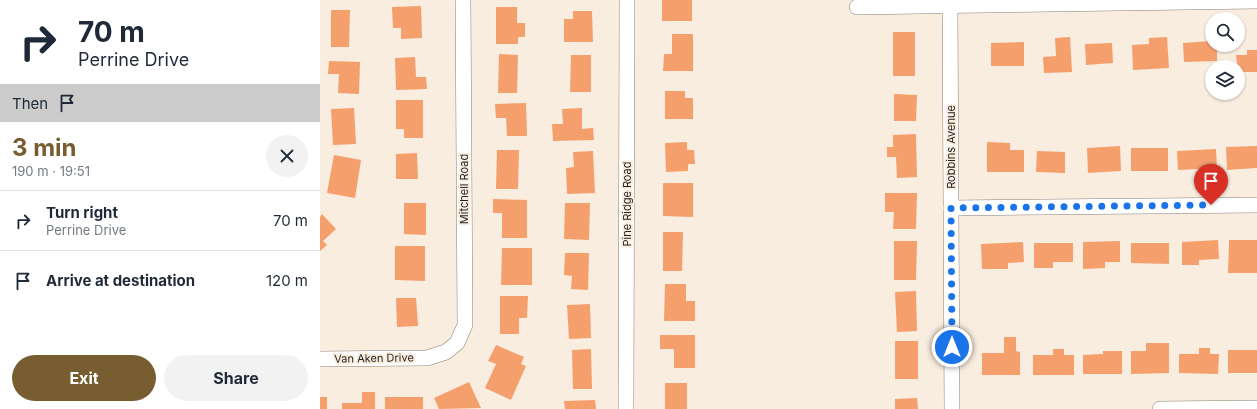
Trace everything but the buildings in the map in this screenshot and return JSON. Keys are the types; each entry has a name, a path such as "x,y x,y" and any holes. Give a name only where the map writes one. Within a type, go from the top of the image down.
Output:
{"street":[{"name":"Mitchell Road","path":"427,358 446,352 457,343 465,325 463,0"},
{"name":"Pine Ridge Road","path":"626,409 627,0"},
{"path":"857,7 1257,1"},
{"name":"Robbins Avenue","path":"950,5 952,409"},
{"path":"951,208 1257,205"},
{"name":"Van Aken Drive","path":"320,359 427,358"},
{"path":"1160,409 1257,408"}],"route":[{"path":"952,347 951,208 1211,205"}]}
